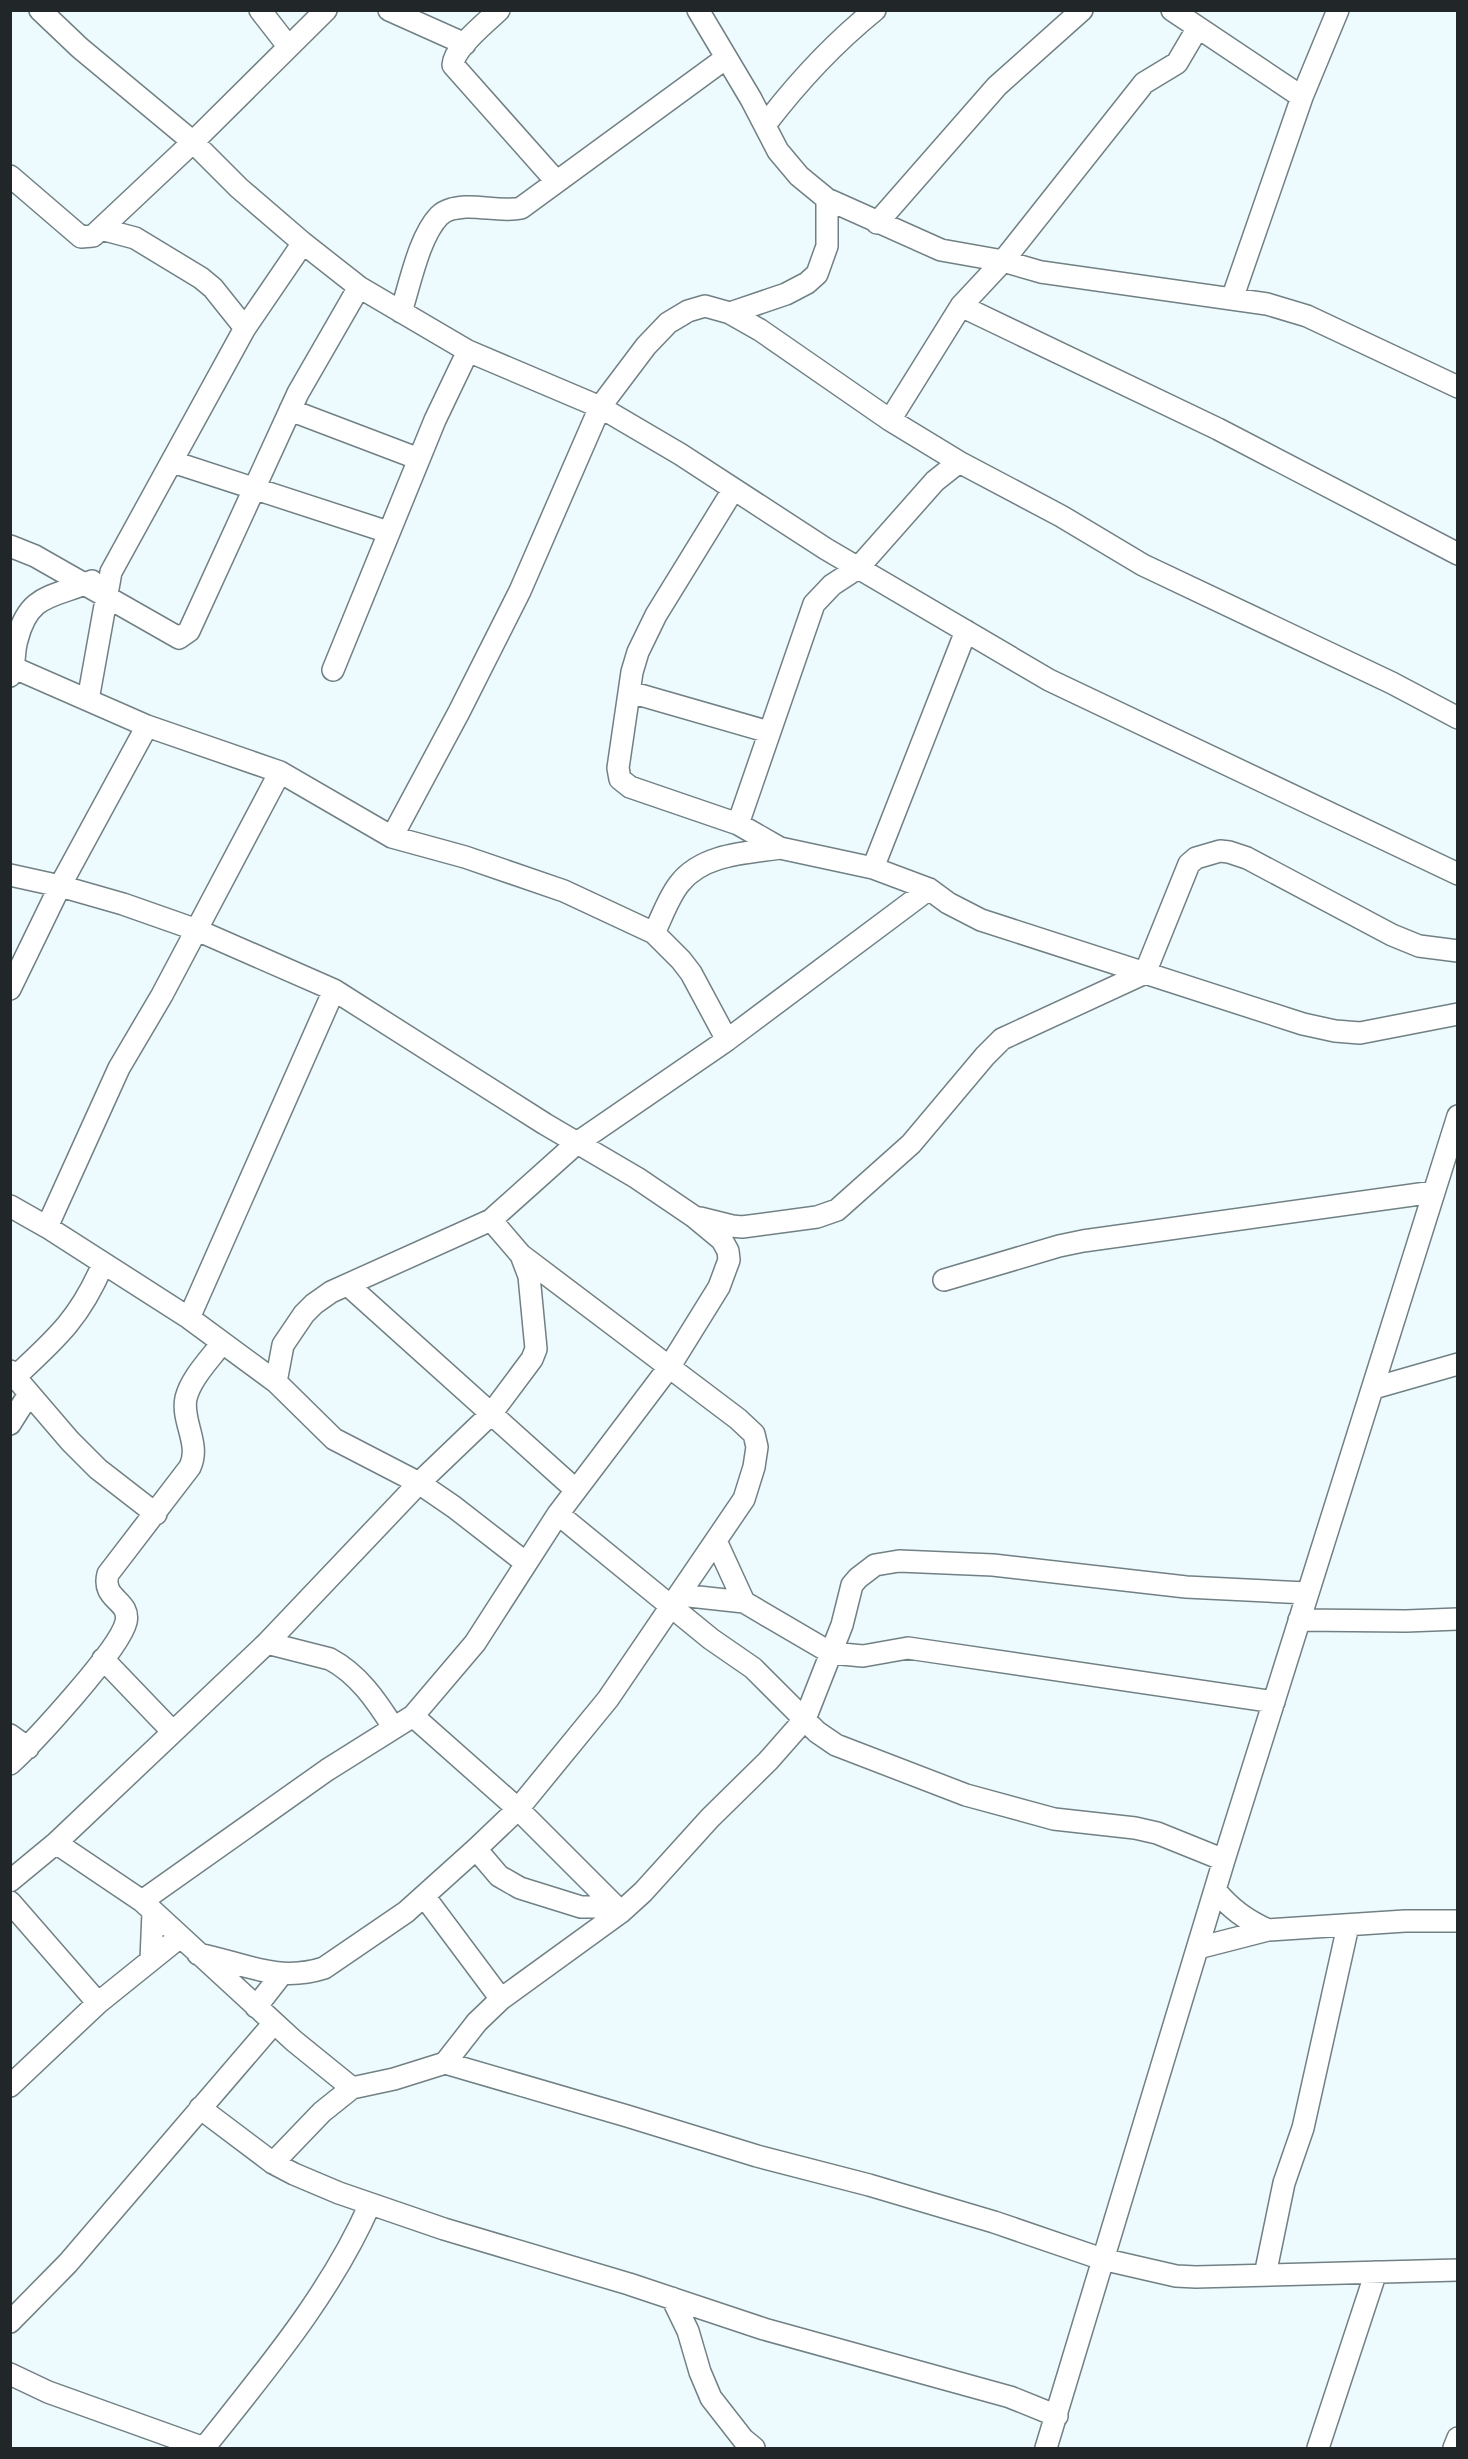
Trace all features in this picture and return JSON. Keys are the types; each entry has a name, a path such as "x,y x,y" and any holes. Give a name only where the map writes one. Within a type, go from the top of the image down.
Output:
{"street":[{"path":"40,10 80,48 193,142 239,188 359,287 468,351 600,407 680,454 858,568 1049,680 1458,874"},
{"path":"260,10 288,46"},
{"path":"10,176 81,237 93,236 193,142 326,10"},
{"path":"389,10 465,44"},
{"path":"499,10 454,57 453,65 556,181"},
{"path":"698,10 778,151 799,176 827,199 941,250 1003,261 1041,272 1267,304 1307,316 1458,387"},
{"path":"765,125 832,46 875,10"},
{"path":"877,223 997,86 1082,10"},
{"path":"1172,10 1197,29 1302,97"},
{"path":"1232,299 1302,97 1338,10"},
{"path":"890,420 961,306 1003,261 1144,83 1177,63 1197,29"},
{"path":"401,312 427,232 440,215 449,209 467,207 510,210 521,208 658,110 726,58"},
{"path":"730,314 786,294 807,283 817,274 826,246 827,199"},
{"path":"101,229 135,238 201,278 213,288 245,328"},
{"path":"88,700 111,572 245,328 303,243"},
{"path":"10,546 35,555 179,638 184,636 308,373 359,287"},
{"path":"392,837 520,591 600,407 646,346 668,323 688,311 705,306 730,314 760,330 890,420 959,462 1061,516 1143,565 1392,683 1458,718"},
{"path":"961,306 1218,429 1458,554"},
{"path":"333,670 435,420 468,351"},
{"path":"290,410 419,459"},
{"path":"173,462 388,532"},
{"path":"738,824 814,604 832,585 858,568 935,481 959,462"},
{"path":"733,490 656,615 638,652 632,672 618,768 620,778 630,787 738,824 780,848 873,867 929,889 948,903 981,920 1303,1024 1360,1034 1458,1014"},
{"path":"111,572 85,584 51,594 39,601 21,622 12,670 147,726 280,772 392,837 465,857 564,891 654,933 691,973 727,1040"},
{"path":"873,867 966,631"},
{"path":"630,692 770,732"},
{"path":"10,990 60,886 147,726"},
{"path":"47,1227 119,1068 162,995 280,772"},
{"path":"654,933 679,884 694,869 724,856 780,848"},
{"path":"693,1216 742,1227 817,1217 837,1210 911,1144 1002,1039 1145,973 1189,864 1196,858 1220,851 1246,858 1419,946 1458,951"},
{"path":"10,875 123,904 197,930 334,990 577,1143 637,1178 693,1216 726,1246 729,1260 719,1287 670,1366 558,1514 475,1643 413,1716 393,1727 222,1843 148,1906"},
{"path":"276,1382 283,1345 304,1314 314,1304 331,1292 491,1220 577,1143 727,1040 929,889"},
{"path":"189,1318 334,990"},
{"path":"1046,2448 1224,1860 1458,1116"},
{"path":"945,1280 1059,1245 1434,1192"},
{"path":"10,1206 47,1227 189,1318 276,1382 334,1439 418,1483 454,1506 526,1563"},
{"path":"198,1954 281,1975 312,1972 324,1968 406,1912 518,1809 608,1699 744,1499 757,1447 754,1434 670,1366 521,1255 491,1220"},
{"path":"10,1881 56,1843 267,1643 418,1483 491,1414 532,1359 536,1349 529,1276 521,1255"},
{"path":"103,1264 84,1303 65,1330 13,1374 98,1469 156,1514"},
{"path":"348,1285 576,1490"},
{"path":"10,1764 28,1748 122,1634 127,1619 125,1609 108,1591 106,1586 108,1574 156,1514 194,1459 186,1400 190,1388 222,1342"},
{"path":"246,1360 283,1345"},
{"path":"1374,1388 1458,1364"},
{"path":"10,1424 29,1394"},
{"path":"558,1514 632,1577 676,1601 711,1639 767,1680 817,1732 836,1745 966,1795 1054,1819 1135,1828 1157,1833 1224,1860"},
{"path":"716,1541 744,1602"},
{"path":"445,2063 477,2022 501,1999 617,1908 643,1892 805,1719 842,1625 852,1585 867,1571 885,1562 899,1561 993,1564 1186,1587 1307,1593"},
{"path":"676,1601 744,1602 831,1653 863,1656 908,1648 1274,1702"},
{"path":"1299,1620 1458,1619"},
{"path":"267,1643 330,1659 338,1664 356,1678 376,1700 393,1727"},
{"path":"103,1659 173,1732"},
{"path":"413,1716 518,1809 617,1908"},
{"path":"10,1735 28,1748"},
{"path":"56,1843 148,1906 256,2007 352,2088"},
{"path":"476,1849 499,1876 520,1888 581,1907 617,1908"},
{"path":"1215,1890 1238,1915 1268,1930"},
{"path":"424,1896 501,1999"},
{"path":"10,1902 98,2003"},
{"path":"148,1906 151,1960"},
{"path":"1198,1948 1268,1930 1348,1926 1405,1920 1458,1921"},
{"path":"1265,2275 1284,2183 1303,2128 1348,1926"},
{"path":"10,2086 98,2003 180,1937"},
{"path":"256,2007 281,1975"},
{"path":"10,2322 68,2263 274,2023"},
{"path":"273,2163 322,2112 352,2088 394,2079 445,2063 757,2156 869,2185 994,2222 1102,2259 1176,2276 1458,2270"},
{"path":"200,2108 273,2163 370,2204 764,2329 1010,2397 1057,2416"},
{"path":"10,2374 48,2392 204,2448 318,2300 352,2243 370,2204"},
{"path":"1318,2448 1376,2272"},
{"path":"672,2298 688,2331 700,2372 711,2398 743,2439 754,2448"},
{"path":"688,2331 698,2307"},
{"path":"1454,2448 1458,2438"}]}
